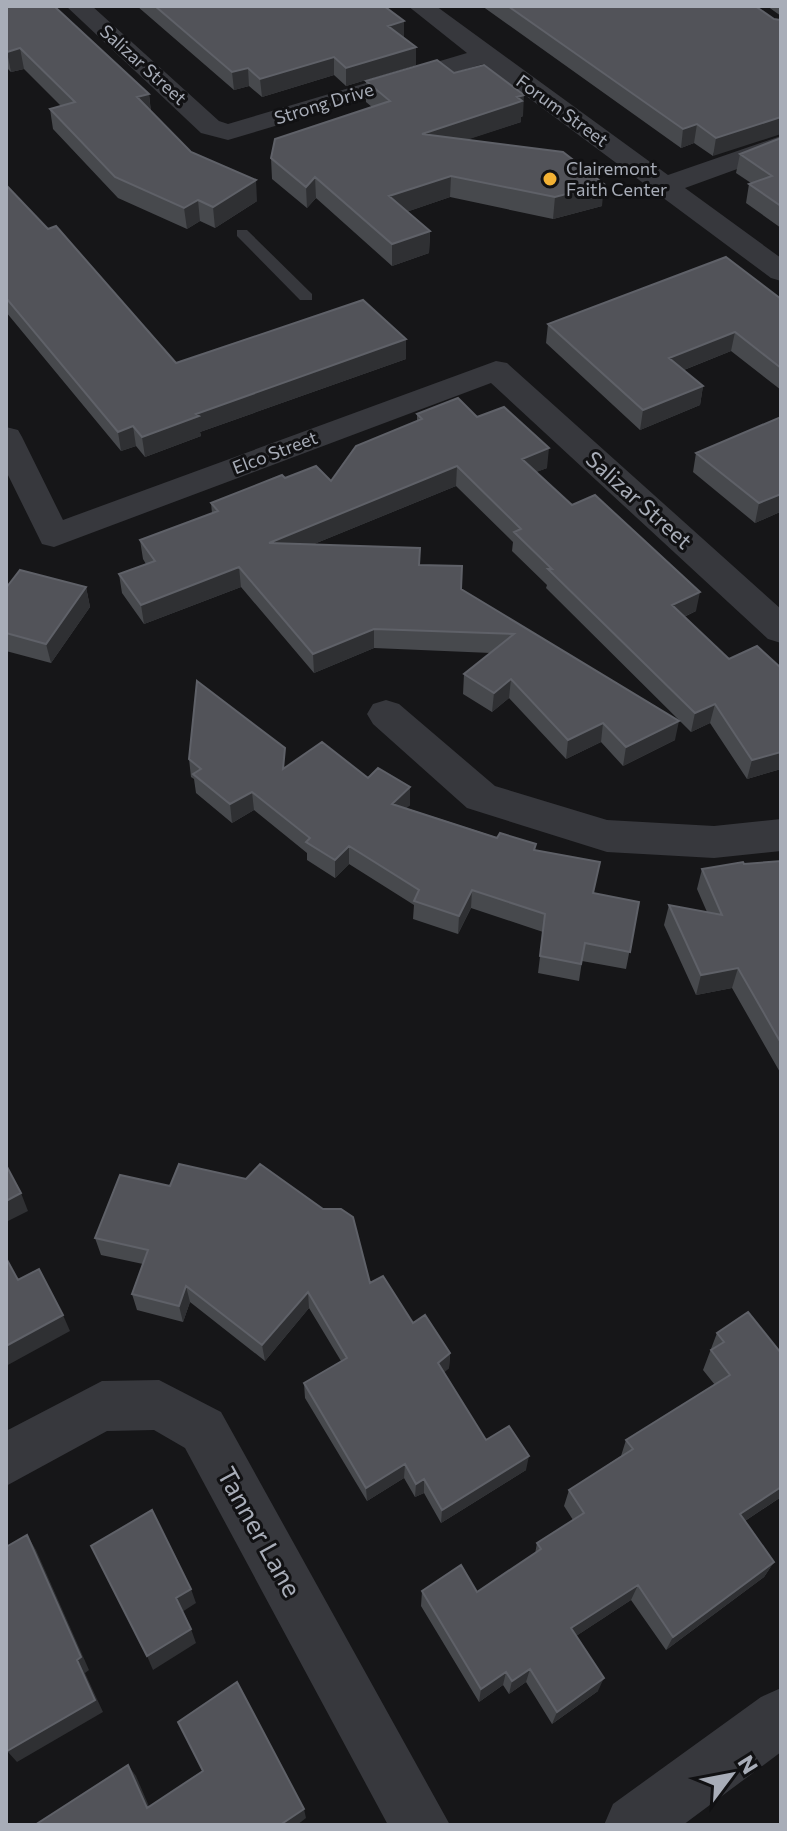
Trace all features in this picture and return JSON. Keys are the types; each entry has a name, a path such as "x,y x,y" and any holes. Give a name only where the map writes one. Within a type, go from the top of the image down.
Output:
{"street":[{"name":"Salizar Street","path":"78,6 210,127 228,132 253,126"},
{"name":"Forum Street","path":"420,6 781,272"},
{"name":"Strong Drive","path":"253,126 486,55"},
{"path":"664,186 781,144"},
{"name":"Salizar Street","path":"496,370 781,630"},
{"name":"Elco Street","path":"6,437 54,536 496,370"},
{"path":"386,714 481,797 607,836 714,842 781,835"},
{"name":"Tanner Lane","path":"6,1460 102,1406 159,1405 203,1430 420,1825"},
{"path":"634,1825 781,1717"}],"lane":[{"path":"242,233 306,297"}],"building":[{"path":"6,6 54,6 149,94 137,97 191,152 256,180 213,207 198,200 184,208 115,177 50,109 75,102 20,48 7,52"},
{"path":"155,6 384,6 404,21 388,26 416,47 346,68 334,57 260,79 248,68 232,72"},
{"path":"508,6 755,6 774,19 781,20 781,117 716,138 697,124 683,129"},
{"path":"437,60 454,73 484,65 524,95 517,97 522,101 422,134 563,152 604,184 555,197 451,176 389,196 430,231 392,244 315,177 306,187 271,158 275,139 390,101 366,81"},
{"path":"781,138 781,206 749,184 772,176 740,154"},
{"path":"6,185 48,229 56,226 176,363 363,300 406,339 196,414 199,416 142,437 133,426 118,432 6,298"},
{"path":"726,257 781,299 781,368 735,332 669,358 703,386 643,410 548,324"},
{"path":"458,398 477,417 504,407 549,448 522,459 572,505 595,495 700,592 672,605 729,659 757,646 781,668 781,752 752,760 715,704 695,713 548,569 552,569 514,532 521,529 457,466 269,543 420,548 419,565 462,566 461,589 679,721 626,747 603,723 568,740 511,679 494,693 464,674 514,634 374,629 313,654 239,567 141,605 119,574 155,561 140,540 218,511 211,503 282,475 285,478 316,466 331,481 356,446 422,419 417,414"},
{"path":"781,417 781,494 759,503 696,453"},
{"path":"20,570 86,587 46,644 6,633 6,588"},
{"path":"197,681 285,748 283,769 322,742 368,778 378,768 410,787 392,804 497,838 500,833 536,844 534,850 600,862 593,893 639,902 630,952 585,943 581,964 540,956 545,914 472,890 459,916 414,901 419,890 349,846 335,860 306,842 310,838 252,792 230,804 193,774 201,769 189,759"},
{"path":"781,861 781,1043 738,968 701,975 669,905 722,915 702,869 743,862"},
{"path":"179,1164 246,1179 260,1164 323,1209 341,1209 353,1217 370,1283 383,1276 413,1323 425,1315 450,1353 438,1363 486,1440 509,1426 529,1456 442,1510 424,1479 416,1484 405,1464 366,1488 304,1383 347,1358 308,1292 262,1345 186,1286 179,1306 132,1294 148,1250 95,1238 120,1175 170,1186"},
{"path":"6,1165 21,1193 6,1201"},
{"path":"6,1258 18,1280 39,1269 63,1315 6,1346"},
{"path":"748,1312 781,1353 781,1487 740,1514 774,1562 673,1637 638,1585 571,1628 604,1678 557,1712 530,1669 512,1681 506,1672 481,1689 422,1591 461,1565 477,1592 541,1549 537,1543 584,1513 569,1490 633,1449 626,1440 730,1375 711,1350 724,1342 717,1333"},
{"path":"152,1510 191,1589 176,1598 191,1629 147,1656 91,1546"},
{"path":"27,1535 81,1657 77,1660 95,1700 7,1751 6,1547"},
{"path":"237,1682 304,1809 280,1825 35,1825 128,1765 147,1808 203,1771 178,1722"}],"place":[{"name":"Clairemont Faith Center","path":"550,179"}]}
